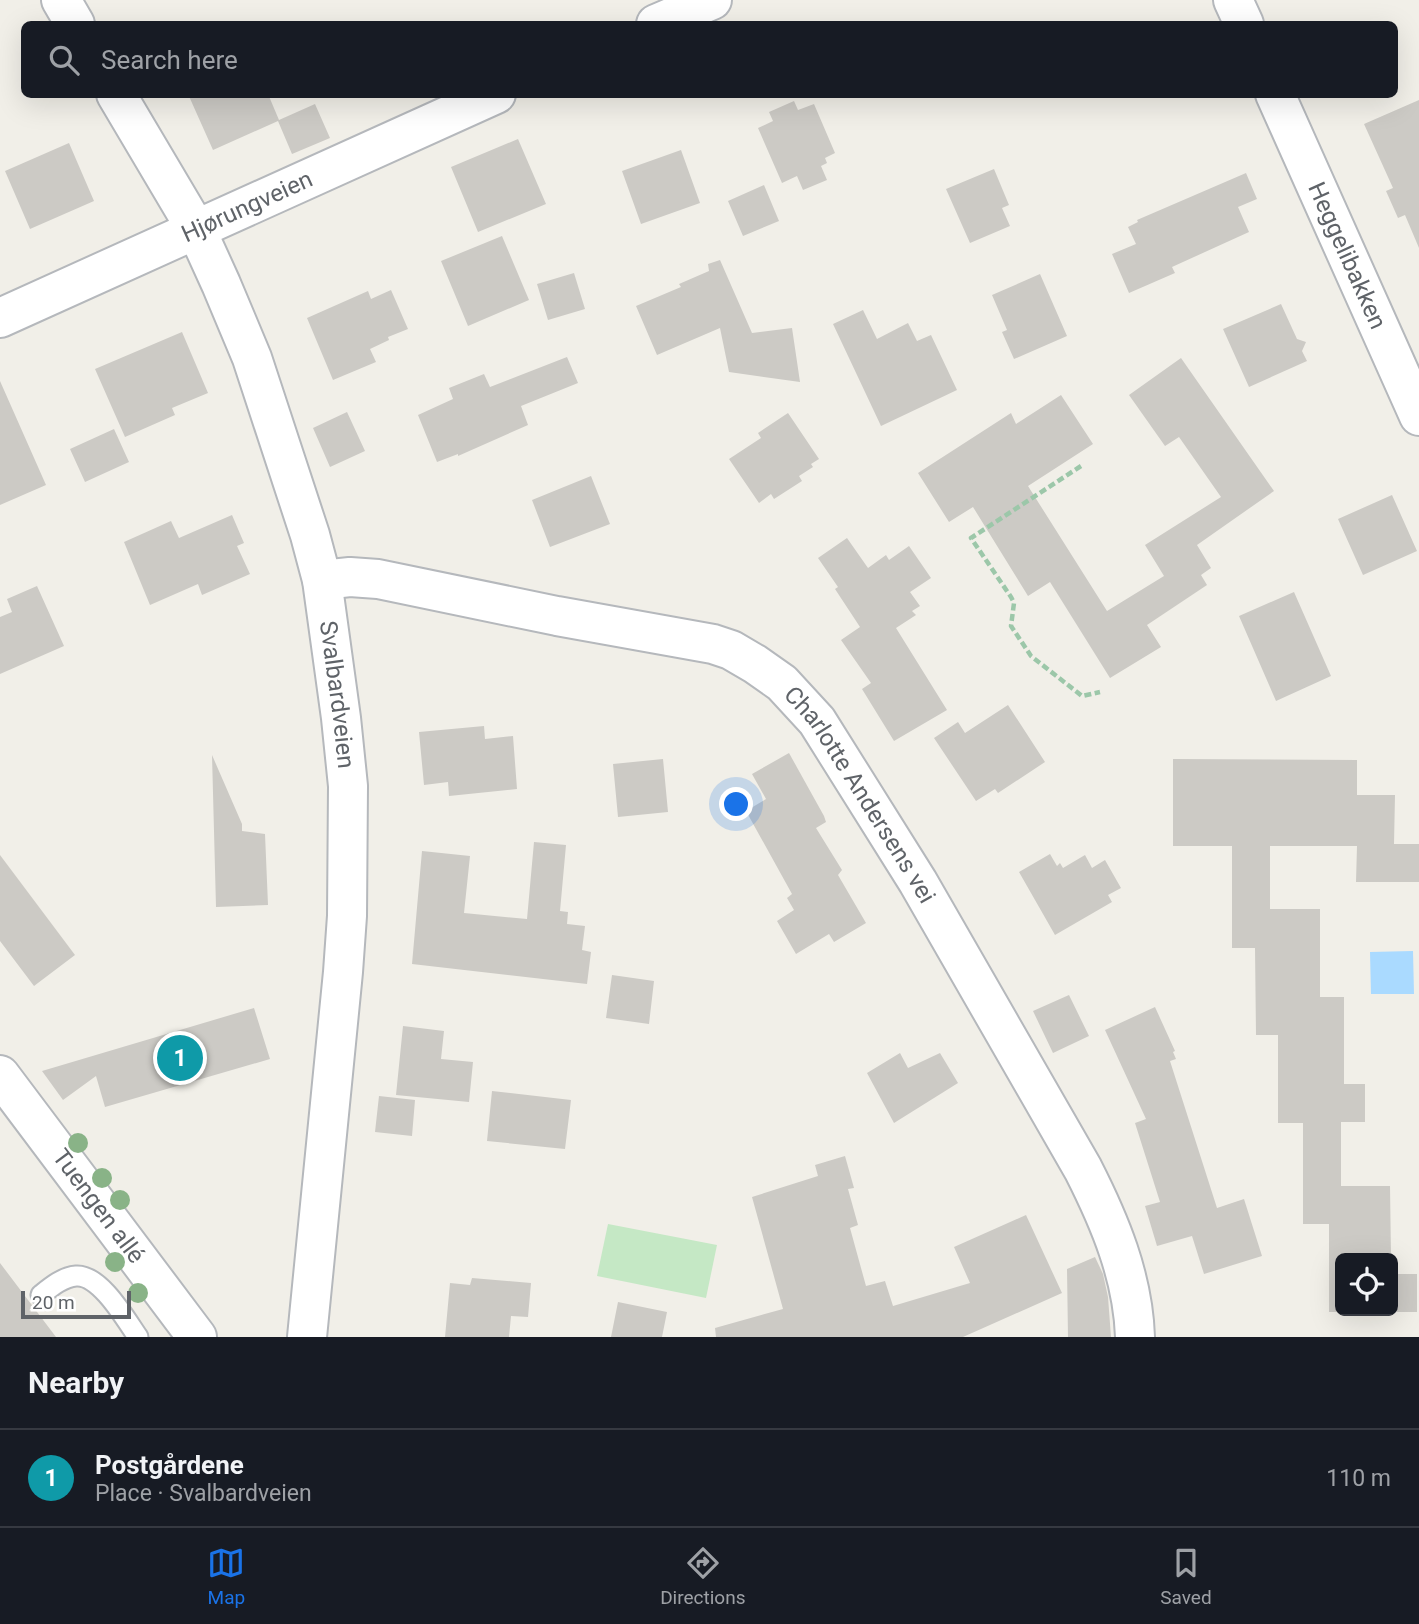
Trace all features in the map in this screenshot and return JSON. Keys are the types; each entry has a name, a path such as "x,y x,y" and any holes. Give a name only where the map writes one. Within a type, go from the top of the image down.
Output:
{"street":[{"path":"61,0 73,21"},
{"path":"663,21 712,0"},
{"path":"1233,0 1243,21"},
{"name":"Svalbardveien","path":"118,98 196,229 252,358 297,491 321,580 341,718 348,786 349,848 343,972 307,1337"},
{"name":"Hjørungveien","path":"0,318 487,98"},
{"name":"Heggelibakken","path":"1277,98 1419,416"},
{"name":"Charlotte Andersens vei","path":"321,580 350,577 379,579 557,616 713,644 731,650 782,683 817,721 918,882 1083,1169 1123,1261 1135,1337"},
{"name":"Tuengen allé","path":"0,1075 188,1334"}],"lane":[{"path":"41,1295 65,1279 84,1276 95,1282 110,1298 138,1337"}],"path":[{"path":"1082,466 971,538 1011,597 1014,603 1011,626 1031,656 1082,696 1100,692"}],"green space":[{"path":"608,1224 717,1245 706,1298 597,1276"}],"water":[{"path":"1413,951 1414,994 1371,994 1370,952"}],"building":[{"path":"190,98 270,98 279,120 315,104 330,138 292,154 278,121 213,150"},
{"path":"1419,100 1419,248 1405,215 1398,218 1386,191 1393,188 1364,124"},
{"path":"794,101 798,110 814,104 835,153 825,158 827,163 821,166 827,180 803,190 797,176 782,183 758,128 773,121 769,112"},
{"path":"518,139 546,204 478,232 451,167"},
{"path":"69,143 94,201 30,229 5,171"},
{"path":"681,150 700,203 641,224 622,171"},
{"path":"994,169 1009,205 1002,208 1010,226 970,243 946,189"},
{"path":"1246,173 1257,199 1238,207 1249,232 1172,267 1175,273 1129,293 1112,254 1136,244 1128,227 1138,222 1137,220"},
{"path":"764,185 779,221 743,236 728,201"},
{"path":"502,236 529,300 468,326 441,261"},
{"path":"720,260 752,333 792,328 800,382 729,372 720,328 657,355 636,306 681,287 679,284 709,271 708,264"},
{"path":"574,273 585,309 548,320 537,284"},
{"path":"1040,274 1067,336 1014,359 1002,332 1007,330 992,295"},
{"path":"391,290 408,329 388,337 389,340 370,349 376,362 333,380 307,318 368,291 371,299"},
{"path":"1281,304 1297,339 1306,342 1302,351 1307,361 1249,387 1223,329"},
{"path":"863,310 877,339 908,323 917,341 931,335 957,390 881,426 833,324"},
{"path":"182,332 208,393 172,408 175,415 125,437 95,369"},
{"path":"567,357 578,383 521,406 528,425 458,456 437,462 418,415 453,399 449,388 484,374 490,387"},
{"path":"1181,358 1274,491 1197,545 1211,568 1201,575 1207,585 1147,625 1161,647 1110,678 1050,582 1028,596 973,507 949,522 918,473 1011,413 1016,424 1061,395 1093,444 1028,486 1107,611 1164,576 1145,545 1221,497 1179,437 1165,446 1129,395"},
{"path":"0,381 46,485 0,505"},
{"path":"347,412 365,451 330,467 313,428"},
{"path":"788,413 819,459 811,464 813,467 799,476 802,481 774,499 771,494 759,503 729,459 761,438 758,433"},
{"path":"114,429 129,462 85,482 70,449"},
{"path":"591,476 610,524 550,547 532,500"},
{"path":"1392,495 1417,551 1363,575 1338,519"},
{"path":"232,515 244,543 237,546 250,574 202,595 198,584 150,605 124,542 171,521 179,538"},
{"path":"847,538 868,568 886,555 889,560 909,546 931,578 910,592 920,606 912,611 916,615 896,628 947,710 894,741 862,689 871,683 841,640 860,627 818,558"},
{"path":"37,586 64,646 0,674 0,617 12,612 7,599"},
{"path":"1294,592 1331,676 1276,701 1239,616"},
{"path":"1008,705 1045,762 998,793 995,789 976,801 934,738 958,722 965,733"},
{"path":"484,726 485,739 513,736 517,789 449,796 448,782 424,785 419,732"},
{"path":"789,753 824,816 826,822 816,828 842,870 838,875 866,923 834,942 829,934 796,954 777,921 794,910 787,898 792,894 746,811 766,799 752,774"},
{"path":"212,755 242,824 242,831 265,834 268,905 216,907"},
{"path":"663,759 668,812 618,817 613,764"},
{"path":"1173,759 1357,760 1357,795 1395,795 1394,844 1419,844 1419,882 1356,882 1357,846 1270,846 1270,909 1320,909 1320,997 1344,997 1344,1084 1365,1084 1365,1122 1341,1122 1341,1186 1390,1186 1391,1253 1335,1253 1335,1312 1329,1312 1329,1224 1303,1224 1303,1123 1278,1123 1278,1035 1256,1035 1255,948 1232,948 1232,846 1173,846"},
{"path":"534,842 566,845 560,911 568,912 567,924 585,926 582,950 591,952 587,984 412,964 422,851 470,856 464,913 527,919"},
{"path":"1050,854 1057,866 1060,863 1063,868 1085,855 1092,868 1105,860 1121,888 1108,895 1112,902 1055,935 1019,872"},
{"path":"0,855 75,955 34,986 0,941"},
{"path":"612,975 654,981 649,1024 606,1018"},
{"path":"1069,995 1089,1036 1053,1053 1033,1011"},
{"path":"1155,1007 1175,1051 1173,1052 1176,1059 1170,1061 1217,1208 1244,1199 1262,1256 1204,1274 1192,1236 1157,1246 1145,1206 1160,1202 1135,1123 1146,1119 1105,1030"},
{"path":"254,1008 270,1059 105,1107 96,1076 63,1100 42,1071"},
{"path":"403,1026 444,1031 441,1059 473,1062 469,1102 396,1095"},
{"path":"900,1053 908,1068 940,1053 958,1083 894,1123 867,1073"},
{"path":"492,1091 571,1100 565,1149 487,1141"},
{"path":"379,1096 415,1100 412,1136 375,1132"},
{"path":"845,1156 854,1188 848,1189 858,1225 850,1228 866,1286 885,1281 893,1306 970,1283 954,1247 1026,1215 1062,1293 963,1337 716,1337 715,1328 783,1309 752,1197 818,1176 815,1165"},
{"path":"1095,1257 1103,1274 1108,1297 1111,1337 1068,1337 1067,1269"},
{"path":"0,1263 56,1337 0,1337"},
{"path":"1398,1274 1417,1274 1417,1312 1398,1312"},
{"path":"472,1278 531,1283 528,1317 511,1316 509,1337 445,1337 450,1283 470,1285"},
{"path":"618,1302 667,1312 662,1337 611,1337"}],"place":[{"name":"Postgårdene","path":"180,1058"}]}
